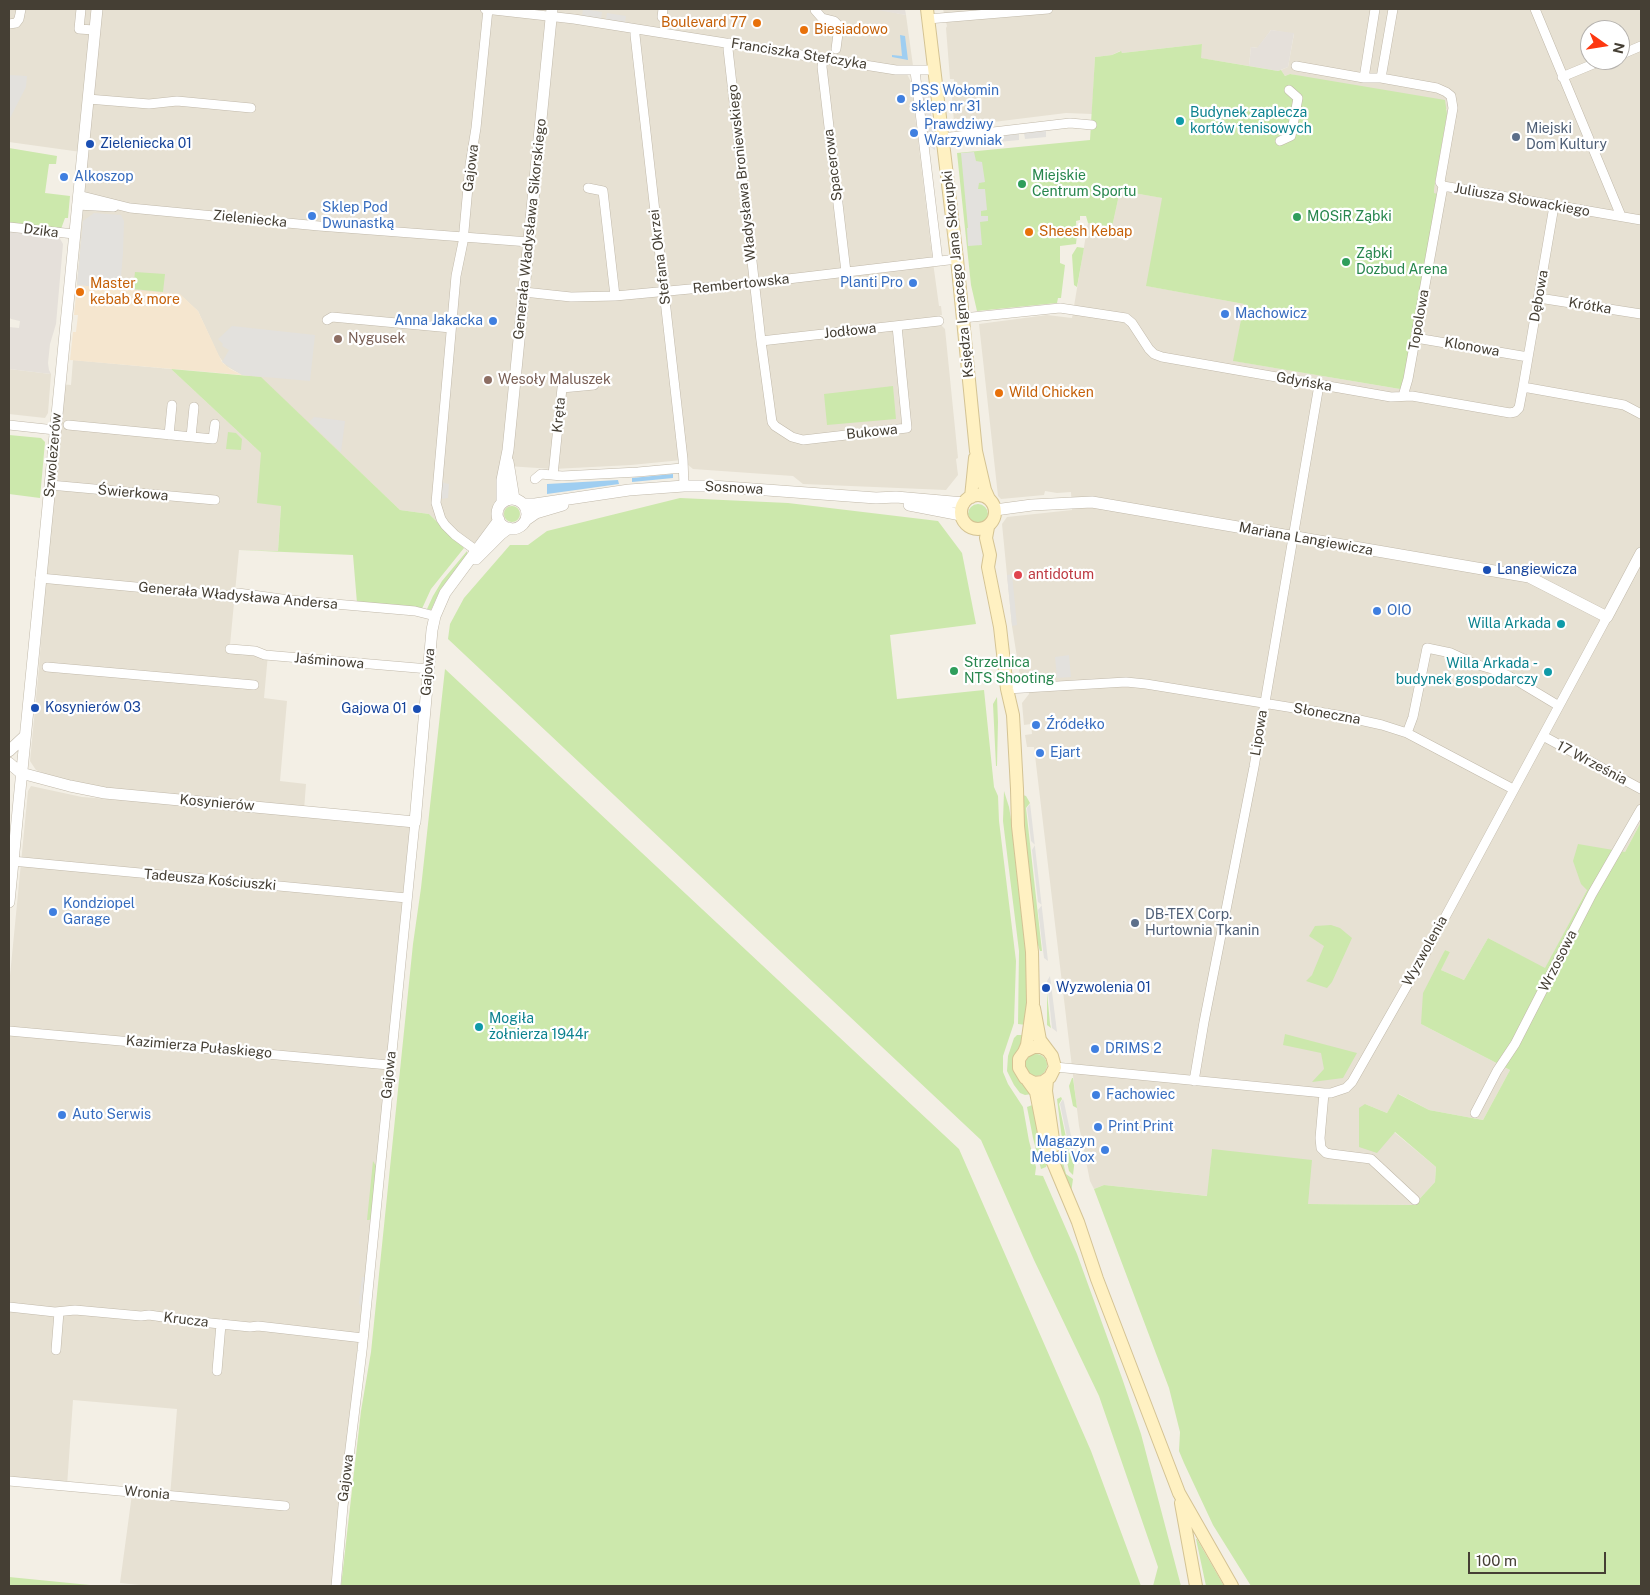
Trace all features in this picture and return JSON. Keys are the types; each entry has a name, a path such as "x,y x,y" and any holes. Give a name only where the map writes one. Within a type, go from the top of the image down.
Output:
{"main road":[{"name":"Księdza Ignacego Jana Skorupki","path":"927,14 957,259 976,451 985,490 992,505"},
{"name":"Księdza Ignacego Jana Skorupki","path":"965,505 976,451"},
{"path":"988,567 990,555 986,538 988,527 993,521 992,505 980,495 965,505 963,520 978,539 983,558 988,567 1000,627 1007,689 1004,716 1009,779 1011,800 1018,826 1032,952 1033,1003 1040,1040 1052,1056 1055,1067 1052,1075 1047,1080 1037,1083 1028,1081"},
{"path":"970,527 979,529 988,527"},
{"path":"1033,1003 1028,1040 1024,1052 1019,1059 1019,1068 1022,1075 1036,1092 1044,1139 1067,1200 1078,1222 1179,1493 1232,1586"},
{"path":"1024,1052 1034,1047 1041,1047 1047,1050"},
{"path":"1047,1080 1046,1091 1056,1168"},
{"path":"1179,1493 1196,1586"}],"street":[{"path":"9,24 16,23 21,9"},
{"path":"81,9 79,28 94,30"},
{"name":"Szwoleżerów","path":"9,896 97,9"},
{"name":"Franciszka Stefczyka","path":"487,9 552,12 635,29 896,70 934,70"},
{"name":"Gajowa","path":"478,552 445,525 436,503 456,276 463,237 476,128 487,9"},
{"path":"812,9 820,16 834,21 839,26 836,49"},
{"path":"927,14 1048,9"},
{"path":"1364,78 1375,9"},
{"path":"1381,78 1392,9"},
{"path":"1535,9 1621,216"},
{"name":"Generała Władysława Sikorskiego","path":"502,504 502,480 508,450 552,12"},
{"name":"Stefana Okrzei","path":"635,29 634,35 683,459 684,486"},
{"name":"Władysława Broniewskiego","path":"729,43 728,49 760,341 772,422 778,428 796,438"},
{"name":"Spacerowa","path":"823,58 822,67 846,272"},
{"name":"Juliusza Słowackiego","path":"1296,66 1442,89 1450,96 1453,108 1440,182 1443,186 1641,220"},
{"path":"1562,77 1580,70"},
{"name":"Księdza Ignacego Jana Skorupki","path":"915,71 938,261"},
{"path":"1280,141 1291,136 1298,98 1289,90"},
{"path":"88,99 149,104 177,101 251,108"},
{"path":"942,138 1070,123 1092,125"},
{"name":"Topolowa","path":"1403,396 1416,338 1443,186"},
{"path":"588,188 603,191 615,296"},
{"name":"Zieleniecka","path":"78,200 121,207 319,226 529,242"},
{"name":"Dębowa","path":"1523,387 1554,206"},
{"name":"Dzika","path":"9,227 74,234"},
{"name":"Rembertowska","path":"524,292 571,297 615,296 754,283 957,259"},
{"name":"Krótka","path":"1539,298 1641,314"},
{"name":"Gdyńska","path":"963,318 1056,308 1126,318 1132,323 1149,349 1154,354 1162,357 1391,397 1403,396 1510,413 1515,412 1519,408 1523,387"},
{"path":"327,320 332,317 451,328"},
{"name":"Jodłowa","path":"760,341 939,321"},
{"name":"Bukowa","path":"796,438 803,440 907,428 897,326"},
{"name":"Klonowa","path":"1416,338 1528,357"},
{"name":"Kręta","path":"553,475 562,388 594,385"},
{"name":"Lipowa","path":"1194,1081 1252,776 1319,385"},
{"path":"1523,387 1624,405 1641,414"},
{"path":"169,435 172,405"},
{"path":"191,437 194,407"},
{"path":"68,425 213,440 215,424"},
{"path":"9,425 56,430"},
{"name":"Generała Władysława Sikorskiego","path":"508,450 510,477 519,501"},
{"path":"535,479 540,474 638,472 682,468"},
{"name":"Świerkowa","path":"50,485 215,500"},
{"name":"Sosnowa","path":"519,501 536,504 629,490 712,486 876,498 896,497 965,505"},
{"name":"Sosnowa","path":"526,520 536,513 593,496"},
{"path":"508,500 519,501 527,510 526,520 519,527 509,528 503,525 499,520 498,510 502,504 508,500"},
{"name":"Mariana Langiewicza","path":"992,505 1092,502 1529,577 1608,617"},
{"name":"Gajowa","path":"336,1586 343,1506 363,1338 435,616 441,599 478,552 499,520"},
{"name":"Gajowa","path":"478,552 509,528"},
{"name":"Wyzwolenia","path":"1055,1067 1324,1093 1339,1091 1352,1082 1429,947 1641,553"},
{"name":"Generała Władysława Andersa","path":"40,578 231,596 238,593 289,600 415,611 435,616"},
{"path":"1407,733 1414,717 1427,648 1452,653 1475,664 1509,676 1559,706"},
{"name":"Jaśminowa","path":"230,649 255,651 265,655 429,670"},
{"path":"47,667 254,685"},
{"name":"Słoneczna","path":"1007,689 1126,682 1352,718 1382,724 1407,733 1513,790"},
{"path":"9,751 25,736"},
{"name":"17 Września","path":"1543,736 1641,789"},
{"path":"9,763 21,773"},
{"name":"Kosynierów","path":"21,773 105,793 415,822"},
{"name":"Wrzosowa","path":"1475,1113 1515,1044 1592,894 1641,809"},
{"name":"Tadeusza Kościuszki","path":"12,861 407,898"},
{"name":"Kazimierza Pułaskiego","path":"9,1031 390,1065"},
{"path":"1324,1093 1320,1138 1321,1148 1331,1154 1371,1158 1415,1200"},
{"name":"Krucza","path":"9,1308 59,1312 75,1310 149,1316 363,1338"},
{"path":"56,1350 59,1312"},
{"path":"217,1371 221,1324"},
{"name":"Wronia","path":"9,1481 285,1506"}],"shaded area":[{"path":"9,9 95,9 81,152 9,142"},
{"path":"98,9 552,9 504,483 511,512 475,555 464,548 429,514 400,510 261,378 242,375 226,366 218,355 198,311 180,295 77,285"},
{"path":"553,9 877,9 906,15 914,73 552,15"},
{"path":"583,9 602,12 601,19 582,16"},
{"path":"905,9 906,15 877,10"},
{"path":"943,9 1641,9 1641,822 1625,852 1587,890 1545,969 1488,938 1464,980 1441,970 1450,952 1445,950 1421,1024 1510,1070 1483,1120 1429,1110 1399,1094 1387,1113 1365,1104 1394,1132 1436,1167 1435,1182 1414,1205 1308,1204 1212,1149 1208,1196 1104,1185 1094,1189 1090,1181 1079,1126 1034,747 1027,747 1025,735 1032,734 1031,724 1024,725 1022,703 1029,694 1027,681 1020,676 1012,626 1002,524 1007,517 1072,510 1071,492 1057,493 1045,491 1044,495 1001,499 998,496 979,324 1047,315 1072,318 1088,223 1112,227 1119,195 1122,191 1163,198 1147,286 1244,304 1234,361 1400,389 1447,109 1290,74 1285,76 1281,70 1288,67 1294,34 1271,30 1258,48 1251,47 1249,66 1200,58 1202,44 1122,53 1120,51 1112,55 1095,57 1092,114 1066,113 961,126 954,122 951,85 954,84 954,79 950,79"},
{"path":"607,13 626,16 625,22 606,19"},
{"path":"553,17 787,57 907,74 911,82 932,255 939,306 941,306 942,315 940,315 942,326 945,329 958,458 956,459 958,475 946,490 803,484 793,476 693,469 682,460 553,469 507,466"},
{"path":"1271,30 1294,33 1288,67 1278,71 1249,66 1251,47 1257,48"},
{"path":"9,75 27,76 26,87 9,120"},
{"path":"921,89 929,94 935,150 928,145"},
{"path":"1046,131 1046,137 1025,139 1024,133"},
{"path":"1019,134 1019,140 998,142 997,136"},
{"path":"974,152 976,161 982,162 985,182 979,183 978,189 985,189 987,210 981,211 981,216 988,216 988,221 980,222 982,245 968,246 961,153"},
{"path":"94,213 121,215 124,221 120,289 77,285 83,221"},
{"path":"9,231 59,237 63,244 56,324 50,344 48,363 51,374 9,369 9,327 19,328 20,321 9,317"},
{"path":"77,285 180,294 198,311 222,362 230,369 242,375 70,360 73,332 76,332 78,315 74,315"},
{"path":"232,326 315,335 310,381 242,375 222,362 229,350 222,346 223,344 218,339"},
{"path":"73,360 171,369 261,453 281,506 278,551 239,550 230,645 268,654 264,698 287,701 280,781 306,784 304,810 71,785 36,770 30,761 39,667 60,384 71,385"},
{"path":"9,369 51,374 48,413 45,418 9,414"},
{"path":"314,417 345,421 341,452 309,422"},
{"path":"442,481 449,484 448,498 441,499"},
{"path":"1012,574 1017,625 1012,626 1007,575"},
{"path":"1069,655 1071,677 1057,678 1055,657"},
{"path":"31,786 82,797 414,822 332,1586 150,1586 120,1583 132,1494 170,1497 177,1409 73,1400 67,1486 10,1482 9,1502 9,986 28,791"},
{"path":"1030,804 1035,845 1031,841 1027,808"},
{"path":"1035,845 1042,905 1038,902 1032,850"},
{"path":"1042,905 1048,961 1044,958 1038,910"},
{"path":"1050,976 1057,1032 1052,1028 1047,981"},
{"path":"1063,1099 1075,1155 1070,1152 1060,1104"},
{"path":"362,1277 365,1277 362,1309 359,1303"}],"green space":[{"name":"MOSiR Ząbki","path":"1202,44 1201,58 1281,70 1285,76 1290,74 1445,100 1447,114 1434,189 1434,193 1437,194 1407,379 1400,389 1233,361 1244,304 1146,286 1162,198 1122,191 1119,195 1112,227 1088,223 1086,216 1080,216 1080,220 1076,221 1076,244 1060,246 1060,263 1065,265 1061,298 1058,298 1057,303 977,311 971,285 957,153 1090,140 1095,57 1112,55 1121,51 1122,53"},
{"path":"9,148 57,156 56,164 49,164 45,193 70,196 68,218 65,218 61,229 9,223"},
{"path":"1077,247 1084,248 1077,287 1074,285 1072,255"},
{"path":"135,272 165,274 163,292 133,289"},
{"path":"171,369 261,377 400,510 429,514 464,548 431,589 420,613 357,603 353,555 239,550 278,551 281,506 257,503 261,453"},
{"path":"893,386 896,419 827,425 824,394"},
{"path":"228,432 236,433 242,439 241,450 226,449"},
{"path":"9,435 41,438 45,442 40,498 9,494"},
{"path":"680,498 788,503 938,521 962,553 976,624 890,635 897,699 984,690 1016,961 1014,1023 1003,1056 1003,1072 1008,1084 1023,1107 1036,1167 1035,1175 1043,1176 1077,1254 1122,1378 1141,1434 1181,1586 1153,1586 1158,1567 1099,1396 1034,1260 981,1140 448,639 450,624 464,598 510,545 528,545 547,531"},
{"path":"978,504 985,507 988,514 985,521 978,524 971,521 968,514 971,507"},
{"path":"512,506 518,508 520,514 518,520 512,522 506,520 504,514 506,508"},
{"path":"467,551 467,555 440,590 431,610 427,609 442,581"},
{"path":"445,669 959,1149 1091,1451 1141,1586 341,1586 361,1411 371,1352 413,944"},
{"path":"997,697 998,722 996,766 993,704"},
{"path":"1004,791 1014,837 1028,969 1026,1025 1018,1024 1019,951 1003,821"},
{"path":"1023,795 1026,796 1030,803 1026,808 1042,951 1040,951 1037,942 1023,826"},
{"path":"1641,822 1641,1586 1251,1586 1213,1525 1179,1451 1180,1432 1169,1388 1094,1189 1104,1185 1207,1196 1212,1149 1312,1160 1308,1204 1414,1205 1435,1182 1436,1167 1395,1132 1377,1153 1359,1147 1359,1108 1365,1104 1387,1113 1398,1094 1429,1110 1483,1120 1510,1070 1421,1024 1423,993 1445,950 1450,952 1441,970 1464,980 1488,938 1545,968 1587,890 1581,884 1573,861 1578,844 1625,852"},
{"path":"1331,925 1340,928 1352,938 1332,982 1327,988 1306,981 1312,975 1324,946 1309,936 1315,926"},
{"path":"1047,992 1050,1024 1051,1028 1047,1025"},
{"path":"1285,1034 1357,1053 1343,1078 1312,1082 1324,1069 1321,1053 1283,1045"},
{"path":"1017,1035 1025,1035 1018,1051 1032,1094 1025,1095 1020,1093 1007,1071 1008,1056 1014,1038"},
{"path":"1036,1054 1044,1057 1047,1065 1044,1073 1036,1076 1028,1073 1025,1065 1028,1057"},
{"path":"1072,1078 1077,1108 1073,1106 1069,1086"},
{"path":"1061,1097 1062,1099 1059,1104 1069,1152 1075,1158 1073,1175 1069,1171 1062,1139 1057,1099"},
{"path":"1035,1104 1048,1161 1046,1167 1041,1169 1027,1107"},
{"path":"1058,1143 1066,1174 1073,1179 1071,1193 1063,1174 1056,1145"},
{"path":"373,1161 376,1166 371,1219 367,1220"},
{"path":"1197,1539 1224,1586 1206,1586"},
{"path":"9,1577 100,1586 9,1586"}],"water":[{"path":"900,35 905,36 908,60 892,57 892,55 902,56"},
{"path":"673,474 673,478 632,482 632,478"},
{"path":"618,480 619,484 547,494 547,484"}],"place":[{"name":"Boulevard 77","path":"757,23"},
{"name":"Biesiadowo","path":"804,30"},
{"name":"PSS Wołomin sklep nr 31","path":"901,99"},
{"name":"Budynek zaplecza kortów tenisowych","path":"1180,121"},
{"name":"Prawdziwy Warzywniak","path":"914,133"},
{"name":"Miejski Dom Kultury","path":"1516,137"},
{"name":"Zieleniecka 01","path":"90,144"},
{"name":"Alkoszop","path":"64,177"},
{"name":"Miejskie Centrum Sportu","path":"1022,184"},
{"name":"Sklep Pod Dwunastką","path":"312,216"},
{"name":"MOSiR Ząbki","path":"1297,217"},
{"name":"Sheesh Kebap","path":"1029,232"},
{"name":"Ząbki Dozbud Arena","path":"1346,262"},
{"name":"Planti Pro","path":"913,283"},
{"name":"Master kebab & more","path":"80,292"},
{"name":"Machowicz","path":"1225,314"},
{"name":"Anna Jakacka","path":"493,321"},
{"name":"Nygusek","path":"338,339"},
{"name":"Wesoły Maluszek","path":"488,380"},
{"name":"Wild Chicken","path":"999,393"},
{"name":"Langiewicza","path":"1487,570"},
{"name":"antidotum","path":"1018,575"},
{"name":"OIO","path":"1377,611"},
{"name":"Willa Arkada","path":"1561,624"},
{"name":"Strzelnica NTS Shooting","path":"954,671"},
{"name":"Willa Arkada - budynek gospodarczy","path":"1548,672"},
{"name":"Kosynierów 03","path":"35,708"},
{"name":"Gajowa 01","path":"417,709"},
{"name":"Źródełko","path":"1036,725"},
{"name":"Ejart","path":"1040,753"},
{"name":"Kondziopel Garage","path":"53,912"},
{"name":"DB-TEX Corp. Hurtownia Tkanin","path":"1135,923"},
{"name":"Wyzwolenia 01","path":"1046,988"},
{"name":"Mogiła żołnierza 1944r","path":"479,1027"},
{"name":"DRIMS 2","path":"1095,1049"},
{"name":"Fachowiec","path":"1096,1095"},
{"name":"Auto Serwis","path":"62,1115"},
{"name":"Print Print","path":"1098,1127"},
{"name":"Magazyn Mebli Vox","path":"1105,1150"}]}
